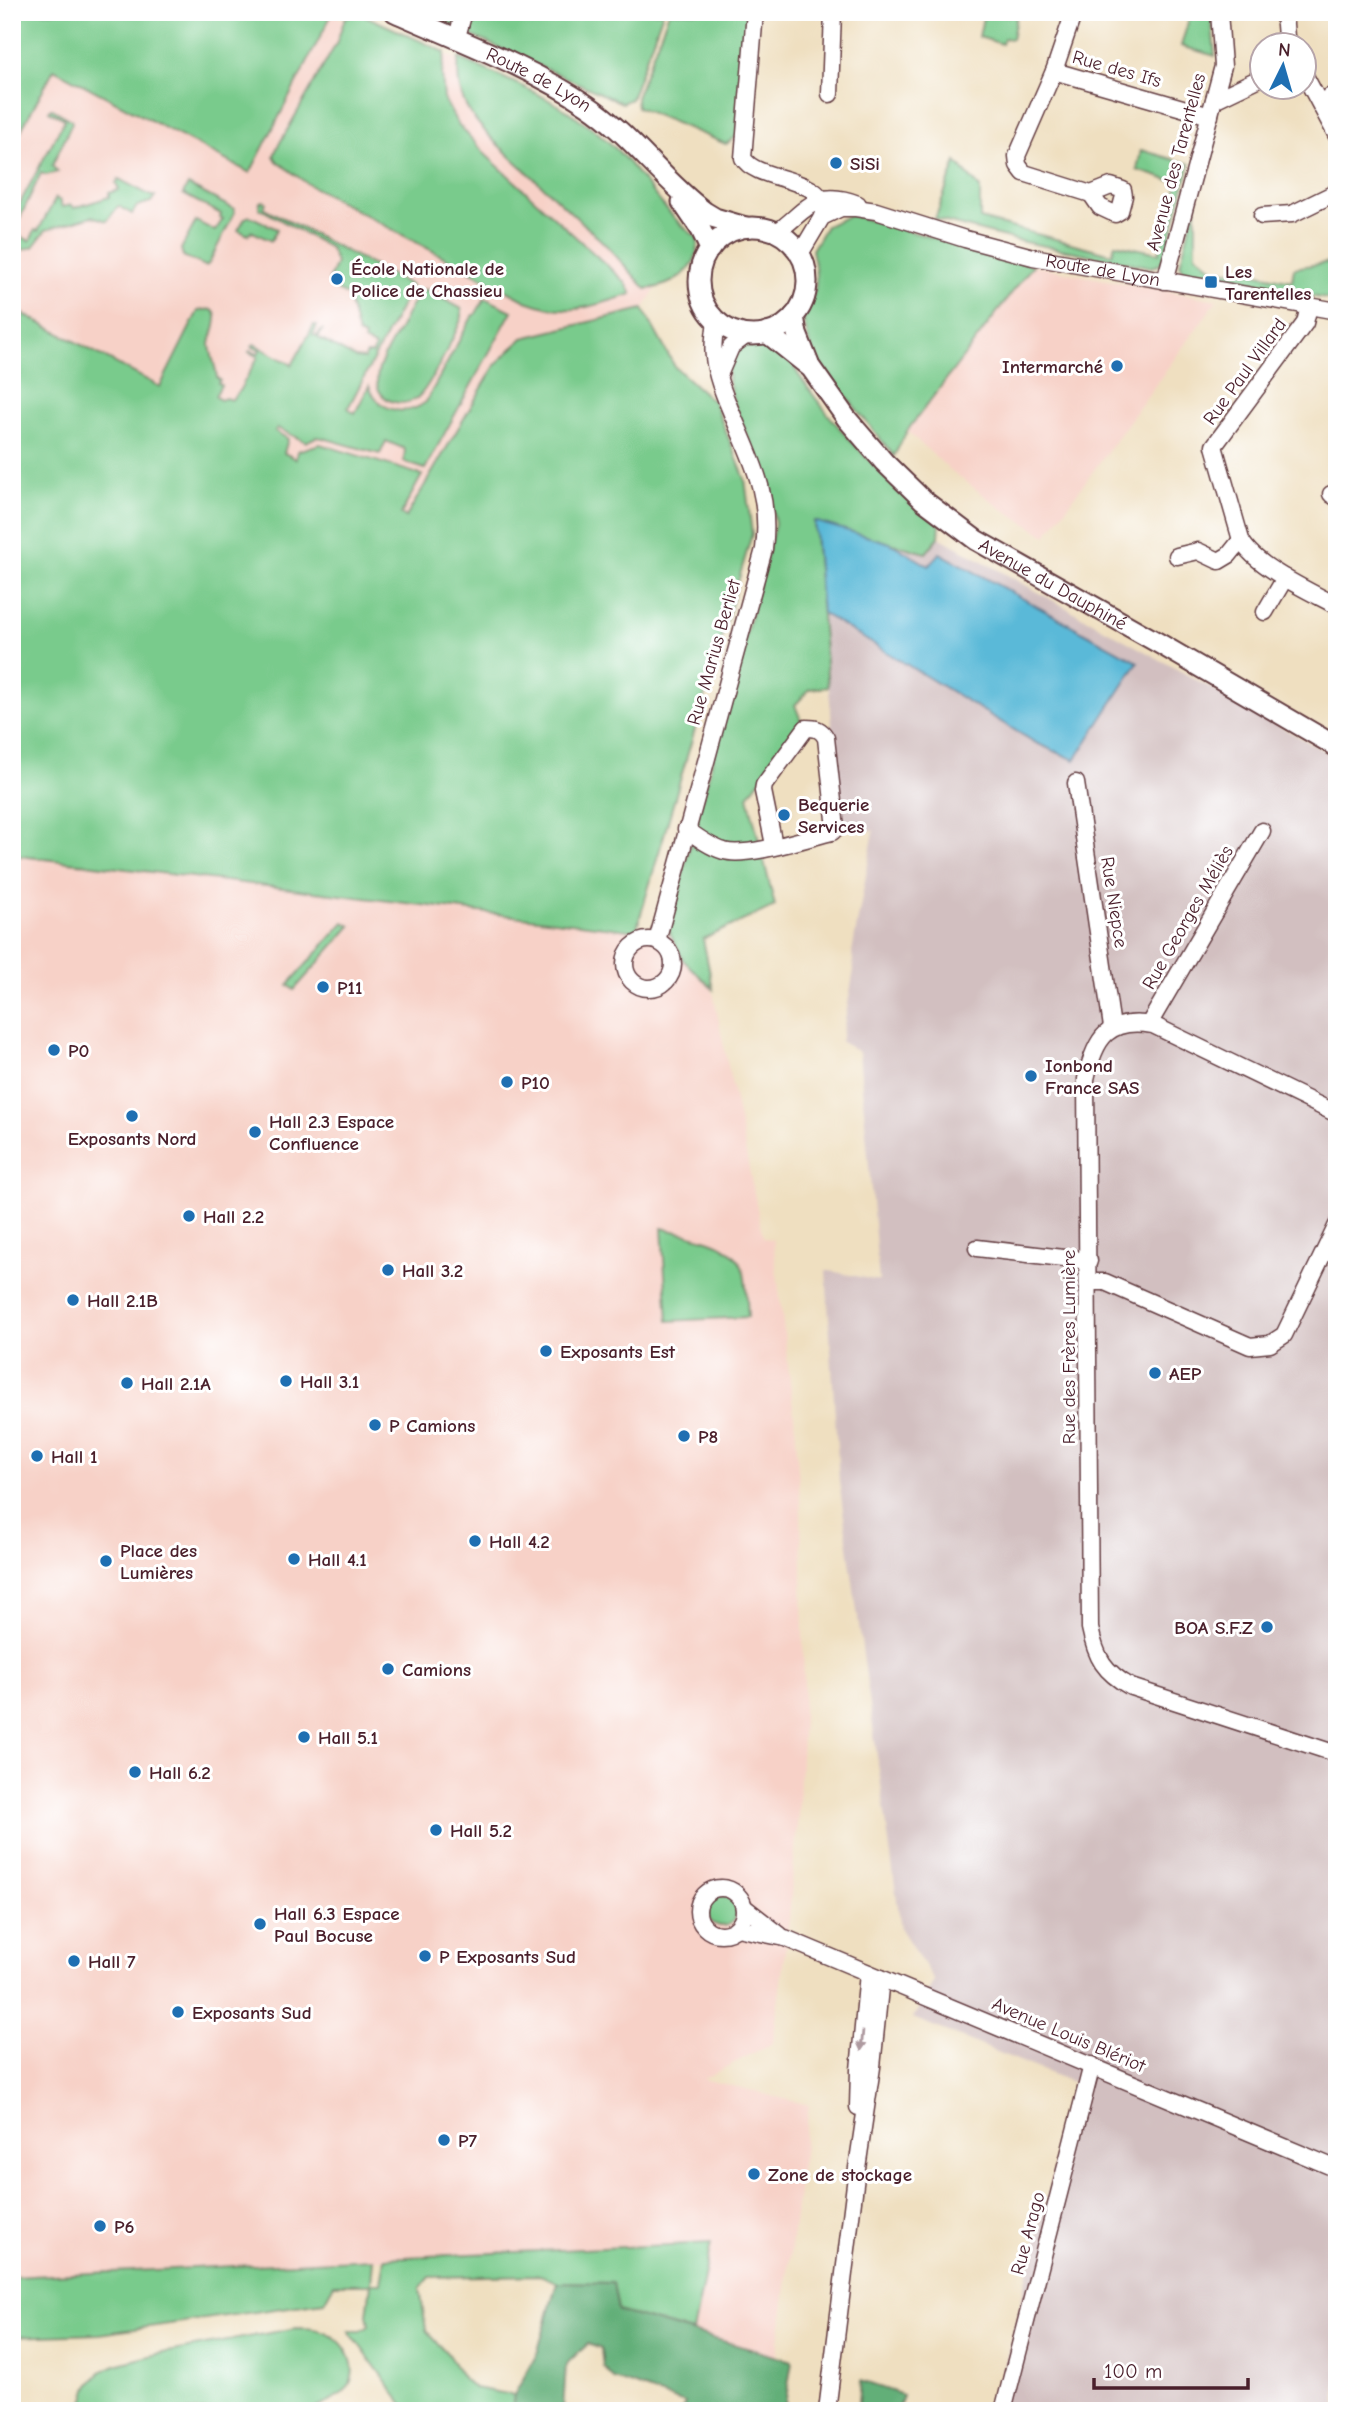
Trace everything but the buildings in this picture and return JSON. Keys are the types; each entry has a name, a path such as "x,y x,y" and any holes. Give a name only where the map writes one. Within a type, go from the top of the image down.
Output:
{"main road":[{"name":"Route de Lyon","path":"395,12 554,84 617,127 705,212 722,221 746,227"},
{"name":"Route de Lyon","path":"664,175 710,248"},
{"path":"746,227 762,227 777,232 790,241 800,254 806,269 807,286 803,302 794,316 782,326 757,333 736,332 716,319 703,300 700,288 703,261 710,248 732,231 746,227"},
{"name":"Avenue du Dauphiné","path":"794,316 797,334 811,368 847,419 884,462 923,500 976,540 1337,747"},
{"name":"Avenue du Dauphiné","path":"757,333 811,368"}],"street":[{"path":"456,40 464,12"},
{"path":"755,12 743,158 750,167 811,188 821,198 824,211 822,217 800,254"},
{"path":"830,94 833,12"},
{"path":"1074,12 1054,71 1017,156 1018,165 1024,173 1091,194"},
{"name":"Avenue des Tarentelles","path":"1166,281 1223,66 1219,12"},
{"path":"1284,12 1286,32"},
{"name":"Rue des Ifs","path":"1054,71 1212,108"},
{"path":"1212,108 1248,86"},
{"path":"1320,102 1337,93"},
{"path":"1318,98 1337,136"},
{"path":"795,183 804,193 804,209"},
{"path":"1262,216 1292,214 1337,192"},
{"name":"Route de Lyon","path":"821,198 838,197 965,240 1033,257 1337,311"},
{"path":"777,232 821,198"},
{"name":"Route de Lyon","path":"822,217 841,208 873,210"},
{"name":"Rue Paul Villard","path":"1309,306 1305,323 1214,446 1246,550 1285,578 1337,606"},
{"name":"Rue Marius Berliet","path":"657,941 764,549 767,524 759,478 718,378 713,356 716,319"},
{"path":"718,378 731,347 757,333"},
{"path":"1178,556 1198,551 1219,561 1229,555 1241,540"},
{"path":"1265,612 1285,578"},
{"path":"686,829 712,846 725,852 737,853 774,845 831,832 836,828 826,738 822,731 815,728 806,728 764,785 774,845"},
{"name":"Rue Niepce","path":"1076,783 1112,1027"},
{"name":"Rue Georges Méliès","path":"1149,1024 1262,831"},
{"path":"1112,1027 1121,1023 1149,1024 1337,1114"},
{"name":"Rue des Frères Lumière","path":"1112,1027 1095,1050 1086,1079 1090,1628 1094,1650 1114,1677 1131,1687 1337,1754"},
{"path":"1089,1282 1105,1282 1243,1344 1261,1346 1284,1335 1337,1225"},
{"path":"977,1248 1088,1261"},
{"path":"722,1888 734,1892 744,1907 742,1922 725,1934 712,1932 702,1923 698,1912 709,1892 722,1888"},
{"name":"Avenue Louis Blériot","path":"744,1907 785,1938"},
{"name":"Avenue Louis Blériot","path":"737,1928 785,1938 1337,2169"},
{"path":"827,2411 872,2067 874,1976"},
{"name":"Rue Arago","path":"1003,2411 1092,2065"}],"shaded area":[{"name":"École Nationale de Police de Chassieu","path":"332,14 349,23 390,28 573,116 640,175 681,224 680,250 643,309 523,338 497,364 406,517 12,308 12,147 54,69 250,173"},
{"path":"1033,265 1217,300 1046,536 998,506 949,469 907,431"},
{"path":"814,521 926,553 939,537 1337,758 1337,2411 993,2411 1076,2084 913,2018 934,1981 901,1929 839,1481 826,1270 879,1281 859,1052 841,1042 854,970 852,952 874,831 841,825"},
{"path":"12,855 702,939 763,1237 773,1240 795,1424 801,1515 804,1693 799,1803 789,1919 773,2043 703,2079 809,2105 777,2357 693,2332 710,2243 12,2277"}],"green space":[{"path":"12,12 332,14 250,173 54,69 12,147"},
{"path":"419,12 663,12 631,99 622,103"},
{"path":"669,12 747,12 737,136 726,144 637,107 636,98"},
{"path":"984,12 1008,16 1009,12 1017,12 1012,39 1004,38 1002,44 979,37"},
{"path":"1191,12 1211,12 1215,56 1181,46"},
{"path":"359,13 445,52 442,74 444,99 457,123 487,156 625,282 632,294 591,306 567,309 526,301 309,185 277,161 274,156 277,148 336,44 345,18"},
{"path":"459,58 563,108 600,134 617,150 676,220 697,237 695,258 684,274 666,284 646,289 605,244 478,123 461,95"},
{"path":"51,108 72,123 52,166 58,172 46,175 41,173 17,224 19,226 16,234 30,241 56,198 62,207 72,205 74,208 109,197 109,193 119,190 116,183 119,179 155,196 151,202 137,206 132,214 118,206 107,221 92,216 46,230 33,247 12,253 12,218 65,119 49,111"},
{"path":"1141,150 1190,164 1165,256 1159,265 1151,267 1024,242 935,219 956,162 980,188 980,219 1112,254 1115,244 1159,253 1178,183 1137,170"},
{"path":"188,185 234,209 235,212 208,265 205,266 183,256 181,249 196,221 215,231 223,219 220,218 221,214 183,194"},
{"path":"260,202 266,202 264,208 412,286 348,408 355,413 369,386 379,401 393,409 410,410 426,402 485,298 512,311 425,469 404,462 405,449 386,441 380,454 323,438 316,437 306,442 277,428 275,431 288,439 284,453 296,459 297,451 320,444 422,475 401,514 406,517 496,364 523,338 643,309 675,367 714,402 745,479 752,534 636,931 12,855 12,308 160,387 198,311 213,311 216,320 210,345 217,378 220,380 218,383 221,385 215,396 220,400 231,400 238,393 258,357 249,352 258,354 260,350 252,347 254,344 292,365 314,325 317,326 313,335 317,336 323,329 318,338 355,358 364,359 367,354 373,354 375,347 358,334 348,296 330,286 329,280 336,263 330,248 259,208"},
{"path":"1196,203 1196,254 1215,270 1254,273 1292,281 1294,268 1337,261 1337,301 1186,273 1180,264"},
{"path":"850,215 1033,265 907,431 894,456 812,354 803,319 816,285 812,250 826,226"},
{"path":"250,216 277,229 271,241 251,231 248,235 238,230 245,218"},
{"path":"425,289 462,309 462,317 442,360 422,393 408,402 391,401 382,395 378,387 380,367 410,308"},
{"path":"752,342 780,348 848,437 901,491 940,523 939,537 926,553 814,522 828,687 810,689 795,705 802,723 748,796 775,906 703,939 713,989 683,960 668,929 775,524 769,488 734,404 728,380 728,363 736,349"},
{"path":"344,922 351,926 294,990 288,985"},
{"path":"662,1228 711,1241 732,1253 744,1273 748,1317 668,1321"},
{"path":"722,1896 733,1900 737,1911 733,1922 722,1926 711,1922 707,1911 711,1900"},
{"path":"711,2243 693,2332 618,2311 613,2283 557,2282 540,2275 430,2277 420,2289 426,2330 474,2388 514,2395 512,2411 408,2411 349,2331 361,2331 369,2326 367,2315 371,2284 334,2284 324,2302 99,2334 12,2337 12,2277 373,2259 371,2283 381,2283 385,2258"},
{"path":"557,2282 613,2283 618,2311 792,2361 784,2411 682,2411 685,2403 614,2379 603,2367 601,2349 588,2344 566,2364 563,2411 512,2411 514,2395 537,2354"},
{"path":"296,2328 311,2328 329,2334 341,2343 350,2358 350,2383 335,2398 317,2407 316,2411 81,2411 89,2387 100,2372 115,2365 162,2353"},
{"path":"861,2381 903,2395 898,2411 858,2411"}],"water":[{"path":"814,521 890,543 929,566 940,553 1138,662 1075,760 1036,743 822,613"}],"place":[{"name":"SiSi","path":"836,163"},
{"name":"École Nationale de Police de Chassieu","path":"337,279"},
{"name":"Les Tarentelles","path":"1211,282"},
{"name":"Intermarché","path":"1117,366"},
{"name":"Bequerie Services","path":"784,815"},
{"name":"P11","path":"323,987"},
{"name":"P0","path":"54,1050"},
{"name":"Ionbond France SAS","path":"1031,1076"},
{"name":"P10","path":"507,1082"},
{"name":"Exposants Nord","path":"132,1116"},
{"name":"Hall 2.3 Espace Confluence","path":"255,1132"},
{"name":"Hall 2.2","path":"189,1216"},
{"name":"Hall 3.2","path":"388,1270"},
{"name":"Hall 2.1B","path":"73,1300"},
{"name":"Exposants Est","path":"546,1351"},
{"name":"AEP","path":"1155,1373"},
{"name":"Hall 3.1","path":"286,1381"},
{"name":"Hall 2.1A","path":"127,1383"},
{"name":"P Camions","path":"375,1425"},
{"name":"P8","path":"684,1436"},
{"name":"Hall 1","path":"37,1456"},
{"name":"Hall 4.2","path":"475,1541"},
{"name":"Hall 4.1","path":"294,1559"},
{"name":"Place des Lumières","path":"106,1561"},
{"name":"BOA S.F.Z","path":"1267,1627"},
{"name":"Camions","path":"388,1669"},
{"name":"Hall 5.1","path":"304,1737"},
{"name":"Hall 6.2","path":"135,1772"},
{"name":"Hall 5.2","path":"436,1830"},
{"name":"Hall 6.3 Espace Paul Bocuse","path":"260,1924"},
{"name":"P Exposants Sud","path":"425,1956"},
{"name":"Hall 7","path":"74,1961"},
{"name":"Exposants Sud","path":"178,2012"},
{"name":"P7","path":"444,2140"},
{"name":"Zone de stockage","path":"754,2174"},
{"name":"P6","path":"100,2226"}]}
